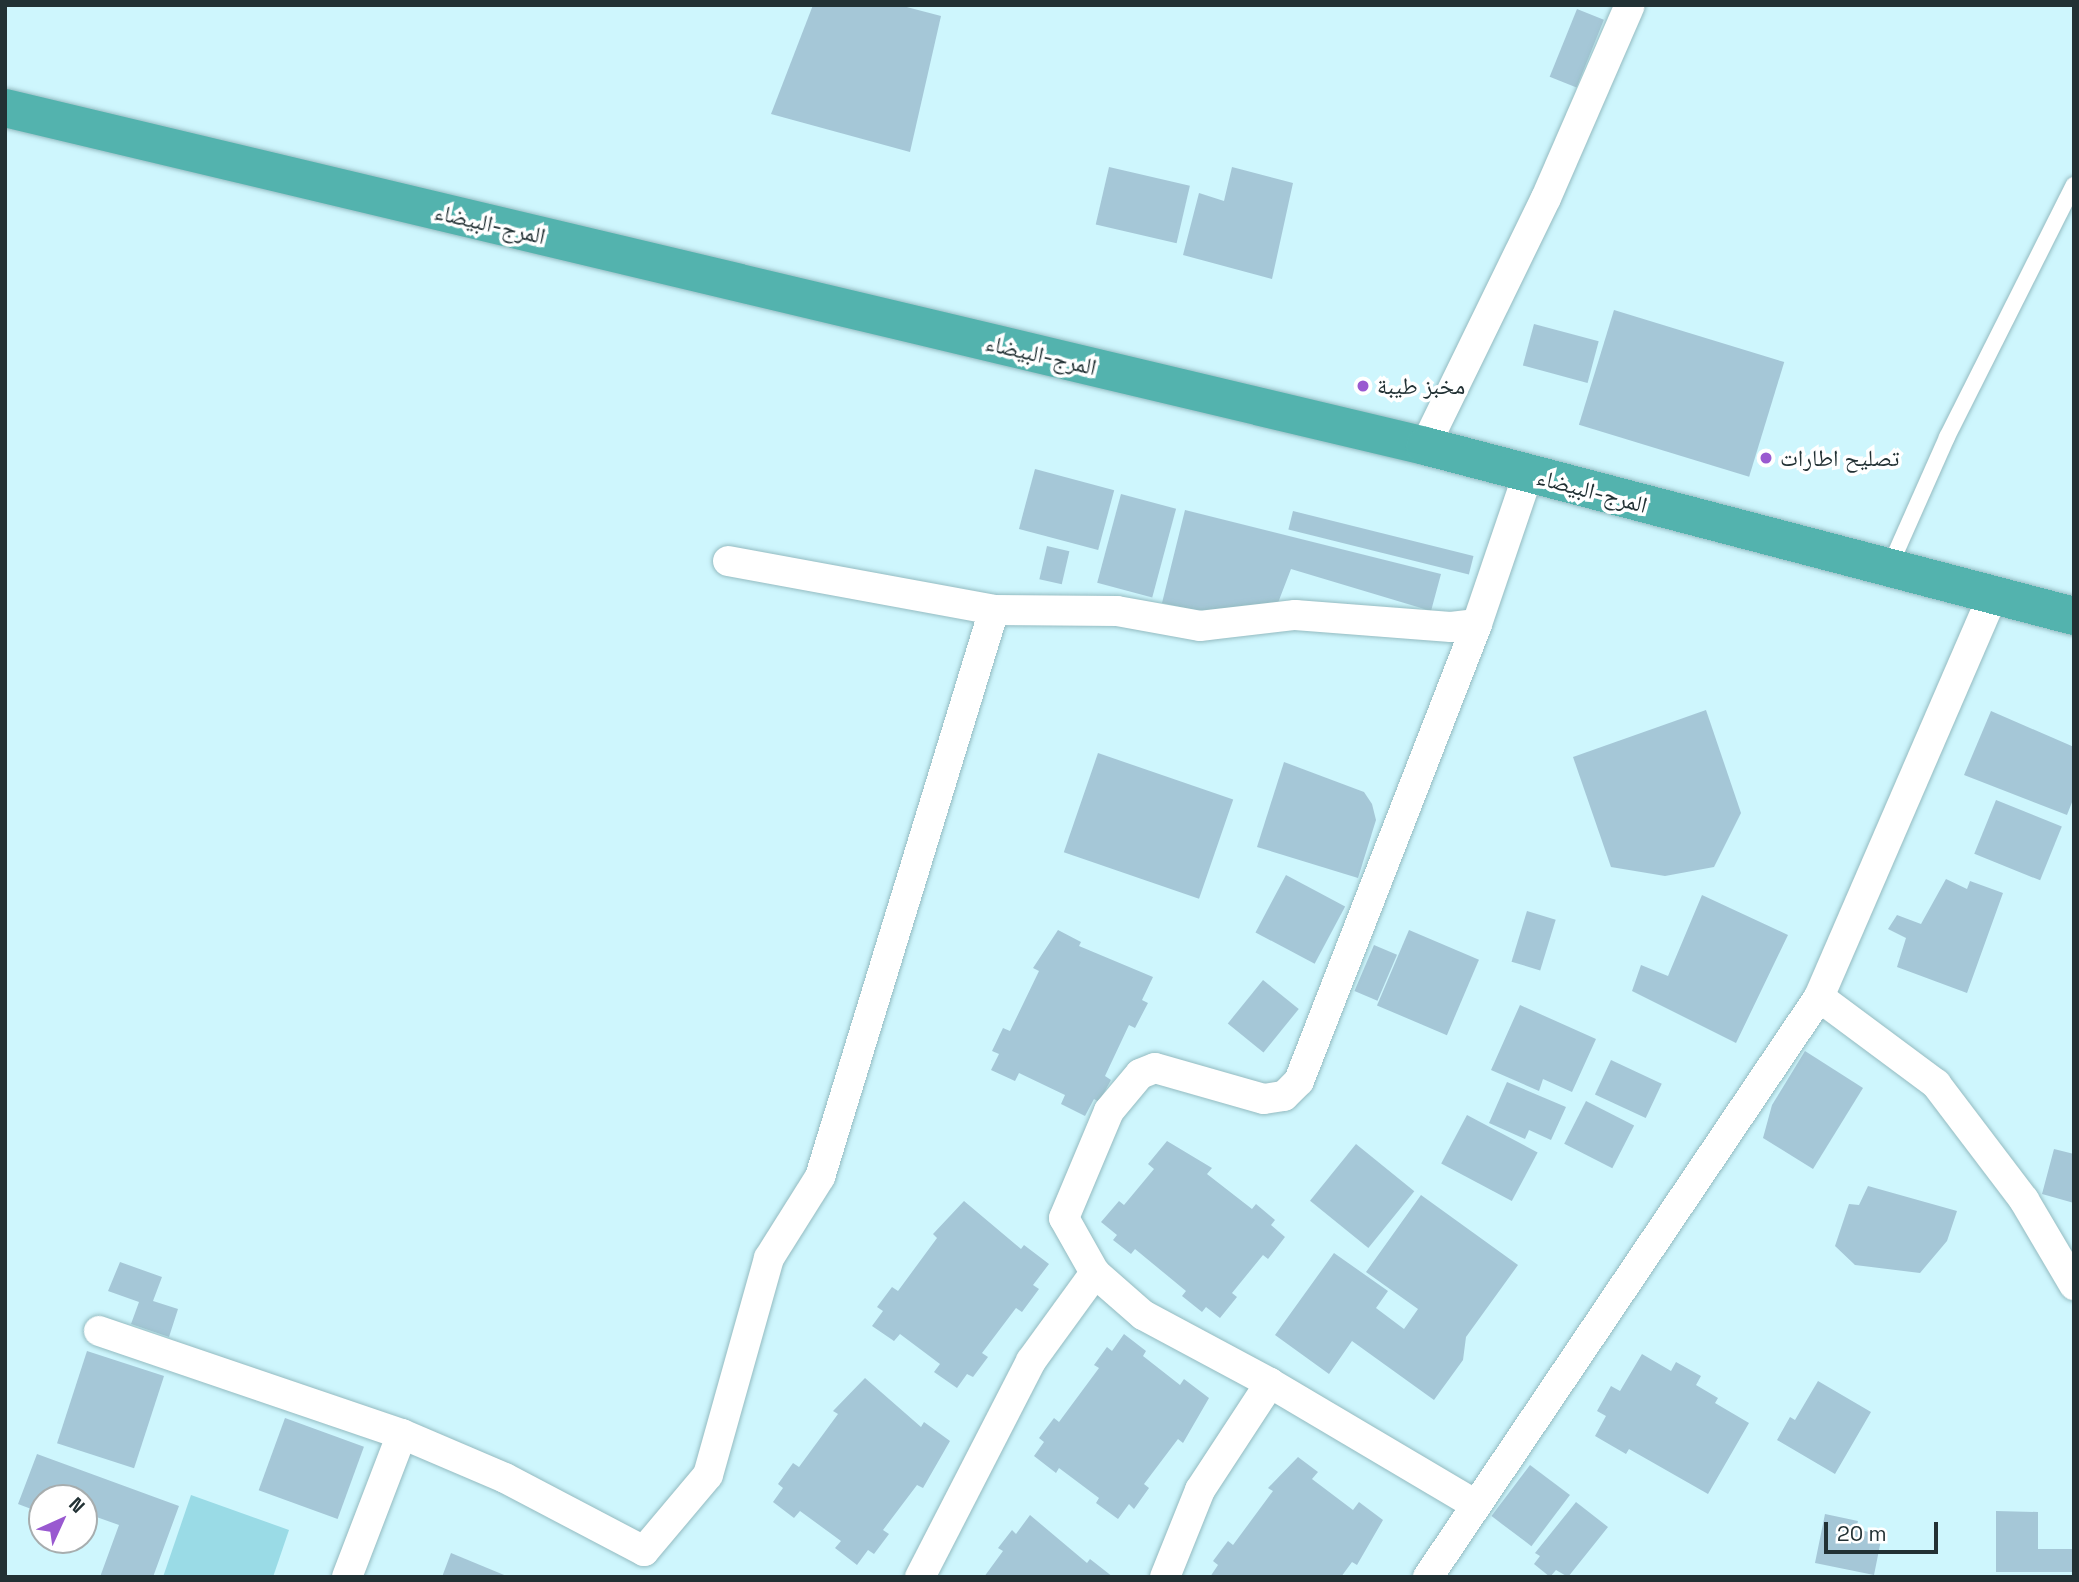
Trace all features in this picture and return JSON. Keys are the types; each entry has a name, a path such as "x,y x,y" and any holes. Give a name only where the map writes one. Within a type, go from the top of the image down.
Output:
{"highway":[{"name":"المرج-البيضاء","path":"5,108 1425,446 2074,616"}],"street":[{"path":"1425,446 1546,198 1630,5"},
{"path":"1476,1505 1270,1383 1143,1315 1095,1273 1064,1218 1067,1205 1110,1111 1140,1074 1155,1068 1264,1099 1284,1096 1299,1081 1477,624 1528,474"},
{"path":"729,562 995,610 1116,611 1200,626 1295,614 1451,627 1477,624"},
{"path":"1428,1577 1819,997 1993,594"},
{"path":"99,1331 402,1434 505,1478 644,1551 708,1475 769,1258 824,1164 995,610"},
{"path":"1819,997 1936,1084 2024,1200 2074,1285"},
{"path":"920,1577 1031,1361 1095,1273"},
{"path":"1165,1577 1200,1490 1270,1383"},
{"path":"347,1577 402,1434"}],"lane":[{"path":"1889,568 1947,437 2074,185"}],"shaded area":[{"path":"191,1495 289,1530 273,1577 163,1577"}],"building":[{"path":"813,5 899,5 941,16 910,152 771,114"},
{"path":"1577,9 1604,20 1577,88 1550,77"},
{"path":"1109,167 1190,186 1177,243 1096,224"},
{"path":"1232,167 1293,183 1272,279 1183,255 1199,193 1224,201"},
{"path":"1614,310 1784,362 1749,477 1579,425"},
{"path":"1534,324 1599,341 1588,383 1523,366"},
{"path":"1035,469 1114,490 1098,550 1019,529"},
{"path":"1121,494 1176,509 1152,598 1097,583"},
{"path":"1185,510 1441,574 1431,611 1291,569 1276,608 1218,615 1162,603"},
{"path":"1293,511 1473,556 1469,574 1288,529"},
{"path":"1047,546 1069,551 1062,584 1039,579"},
{"path":"1706,710 1741,813 1714,867 1665,876 1611,867 1573,757"},
{"path":"1991,711 2074,747 2074,797 2067,815 1964,775"},
{"path":"1098,753 1233,800 1199,899 1064,852"},
{"path":"1284,762 1364,792 1372,804 1376,820 1358,878 1257,847"},
{"path":"1996,800 2062,827 2040,880 1974,854"},
{"path":"1286,875 1345,906 1315,964 1255,932"},
{"path":"1946,879 1967,889 1970,881 2003,893 1967,993 1897,967 1906,938 1888,929 1897,915 1921,924"},
{"path":"1702,895 1788,935 1736,1043 1632,991 1641,965 1668,976"},
{"path":"1527,911 1556,920 1540,970 1512,962"},
{"path":"1058,930 1081,942 1079,946 1153,977 1142,1000 1148,1003 1135,1028 1129,1025 1105,1076 1111,1080 1099,1102 1094,1099 1085,1116 1061,1104 1065,1095 1019,1073 1015,1081 991,1070 999,1054 992,1051 1003,1028 1010,1031 1039,971 1033,968"},
{"path":"1409,930 1479,960 1447,1035 1377,1005"},
{"path":"1374,945 1397,955 1377,1001 1354,991"},
{"path":"1263,980 1299,1009 1264,1052 1228,1024"},
{"path":"1520,1005 1596,1039 1572,1092 1543,1079 1539,1091 1491,1070"},
{"path":"1805,1051 1863,1088 1813,1169 1763,1138 1772,1105"},
{"path":"1611,1060 1662,1084 1646,1118 1595,1094"},
{"path":"1507,1082 1566,1107 1551,1140 1529,1130 1525,1139 1489,1123"},
{"path":"1586,1101 1634,1126 1612,1168 1564,1144"},
{"path":"1467,1115 1538,1153 1512,1201 1441,1164"},
{"path":"1167,1141 1212,1168 1207,1174 1252,1209 1256,1204 1275,1220 1271,1225 1285,1237 1268,1259 1263,1255 1232,1293 1237,1297 1220,1318 1206,1307 1202,1312 1182,1296 1186,1291 1135,1249 1131,1254 1113,1240 1117,1235 1101,1222 1119,1201 1124,1205 1154,1169 1148,1164"},
{"path":"1356,1144 1414,1191 1368,1248 1310,1201"},
{"path":"2054,1149 2074,1154 2074,1203 2042,1194"},
{"path":"1868,1186 1957,1211 1947,1241 1920,1273 1855,1265 1835,1246 1849,1204 1859,1205"},
{"path":"1421,1195 1518,1265 1466,1337 1463,1360 1434,1400 1352,1341 1329,1374 1275,1335 1334,1253 1388,1291 1376,1308 1404,1329 1418,1309 1366,1272"},
{"path":"964,1201 1021,1249 1024,1245 1049,1264 1033,1285 1039,1289 1022,1312 1016,1308 982,1353 988,1357 973,1377 967,1374 957,1388 934,1372 940,1364 900,1334 894,1341 872,1326 883,1311 877,1307 892,1287 898,1291 937,1238 933,1234"},
{"path":"120,1262 162,1277 153,1301 178,1309 169,1337 131,1324 139,1302 108,1291"},
{"path":"1124,1334 1146,1351 1143,1356 1180,1385 1184,1379 1209,1398 1183,1443 1178,1439 1144,1484 1149,1488 1134,1509 1129,1504 1118,1519 1096,1503 1099,1498 1059,1468 1056,1473 1034,1456 1044,1442 1039,1438 1054,1418 1059,1422 1099,1368 1094,1365 1107,1347 1112,1351"},
{"path":"87,1351 164,1376 134,1468 57,1443"},
{"path":"1642,1354 1671,1371 1676,1362 1701,1376 1696,1385 1718,1398 1715,1403 1749,1423 1708,1494 1629,1449 1626,1454 1595,1436 1606,1416 1597,1411 1611,1386 1620,1391"},
{"path":"865,1378 921,1427 924,1422 950,1441 923,1488 917,1485 883,1530 889,1534 874,1554 868,1550 857,1565 835,1548 841,1541 800,1511 794,1518 773,1502 783,1488 778,1484 793,1463 799,1467 838,1414 833,1411"},
{"path":"1818,1381 1871,1412 1835,1474 1777,1440 1790,1417 1795,1420"},
{"path":"285,1418 364,1447 338,1519 259,1490"},
{"path":"37,1454 179,1506 153,1577 100,1577 119,1525 98,1518 98,1484 28,1484 28,1508 18,1504"},
{"path":"1298,1457 1318,1472 1312,1479 1353,1510 1359,1502 1383,1520 1357,1565 1352,1562 1341,1577 1210,1577 1218,1565 1213,1561 1228,1541 1233,1545 1273,1491 1268,1488"},
{"path":"1530,1465 1570,1495 1531,1546 1491,1516"},
{"path":"1576,1502 1608,1527 1568,1577 1556,1570 1550,1577 1534,1564 1540,1556 1535,1553"},
{"path":"1996,1511 2038,1512 2038,1549 2074,1549 2074,1572 1996,1572"},
{"path":"1825,1514 1858,1521 1856,1529 1882,1535 1874,1575 1815,1563"},
{"path":"1030,1515 1087,1563 1090,1559 1113,1577 984,1577 1003,1551 998,1548 1012,1530 1016,1534"},
{"path":"451,1553 509,1577 442,1577"}],"place":[{"name":"مخبز طيبة","path":"1363,386"},
{"name":"تصليح اطارات","path":"1766,458"}]}
